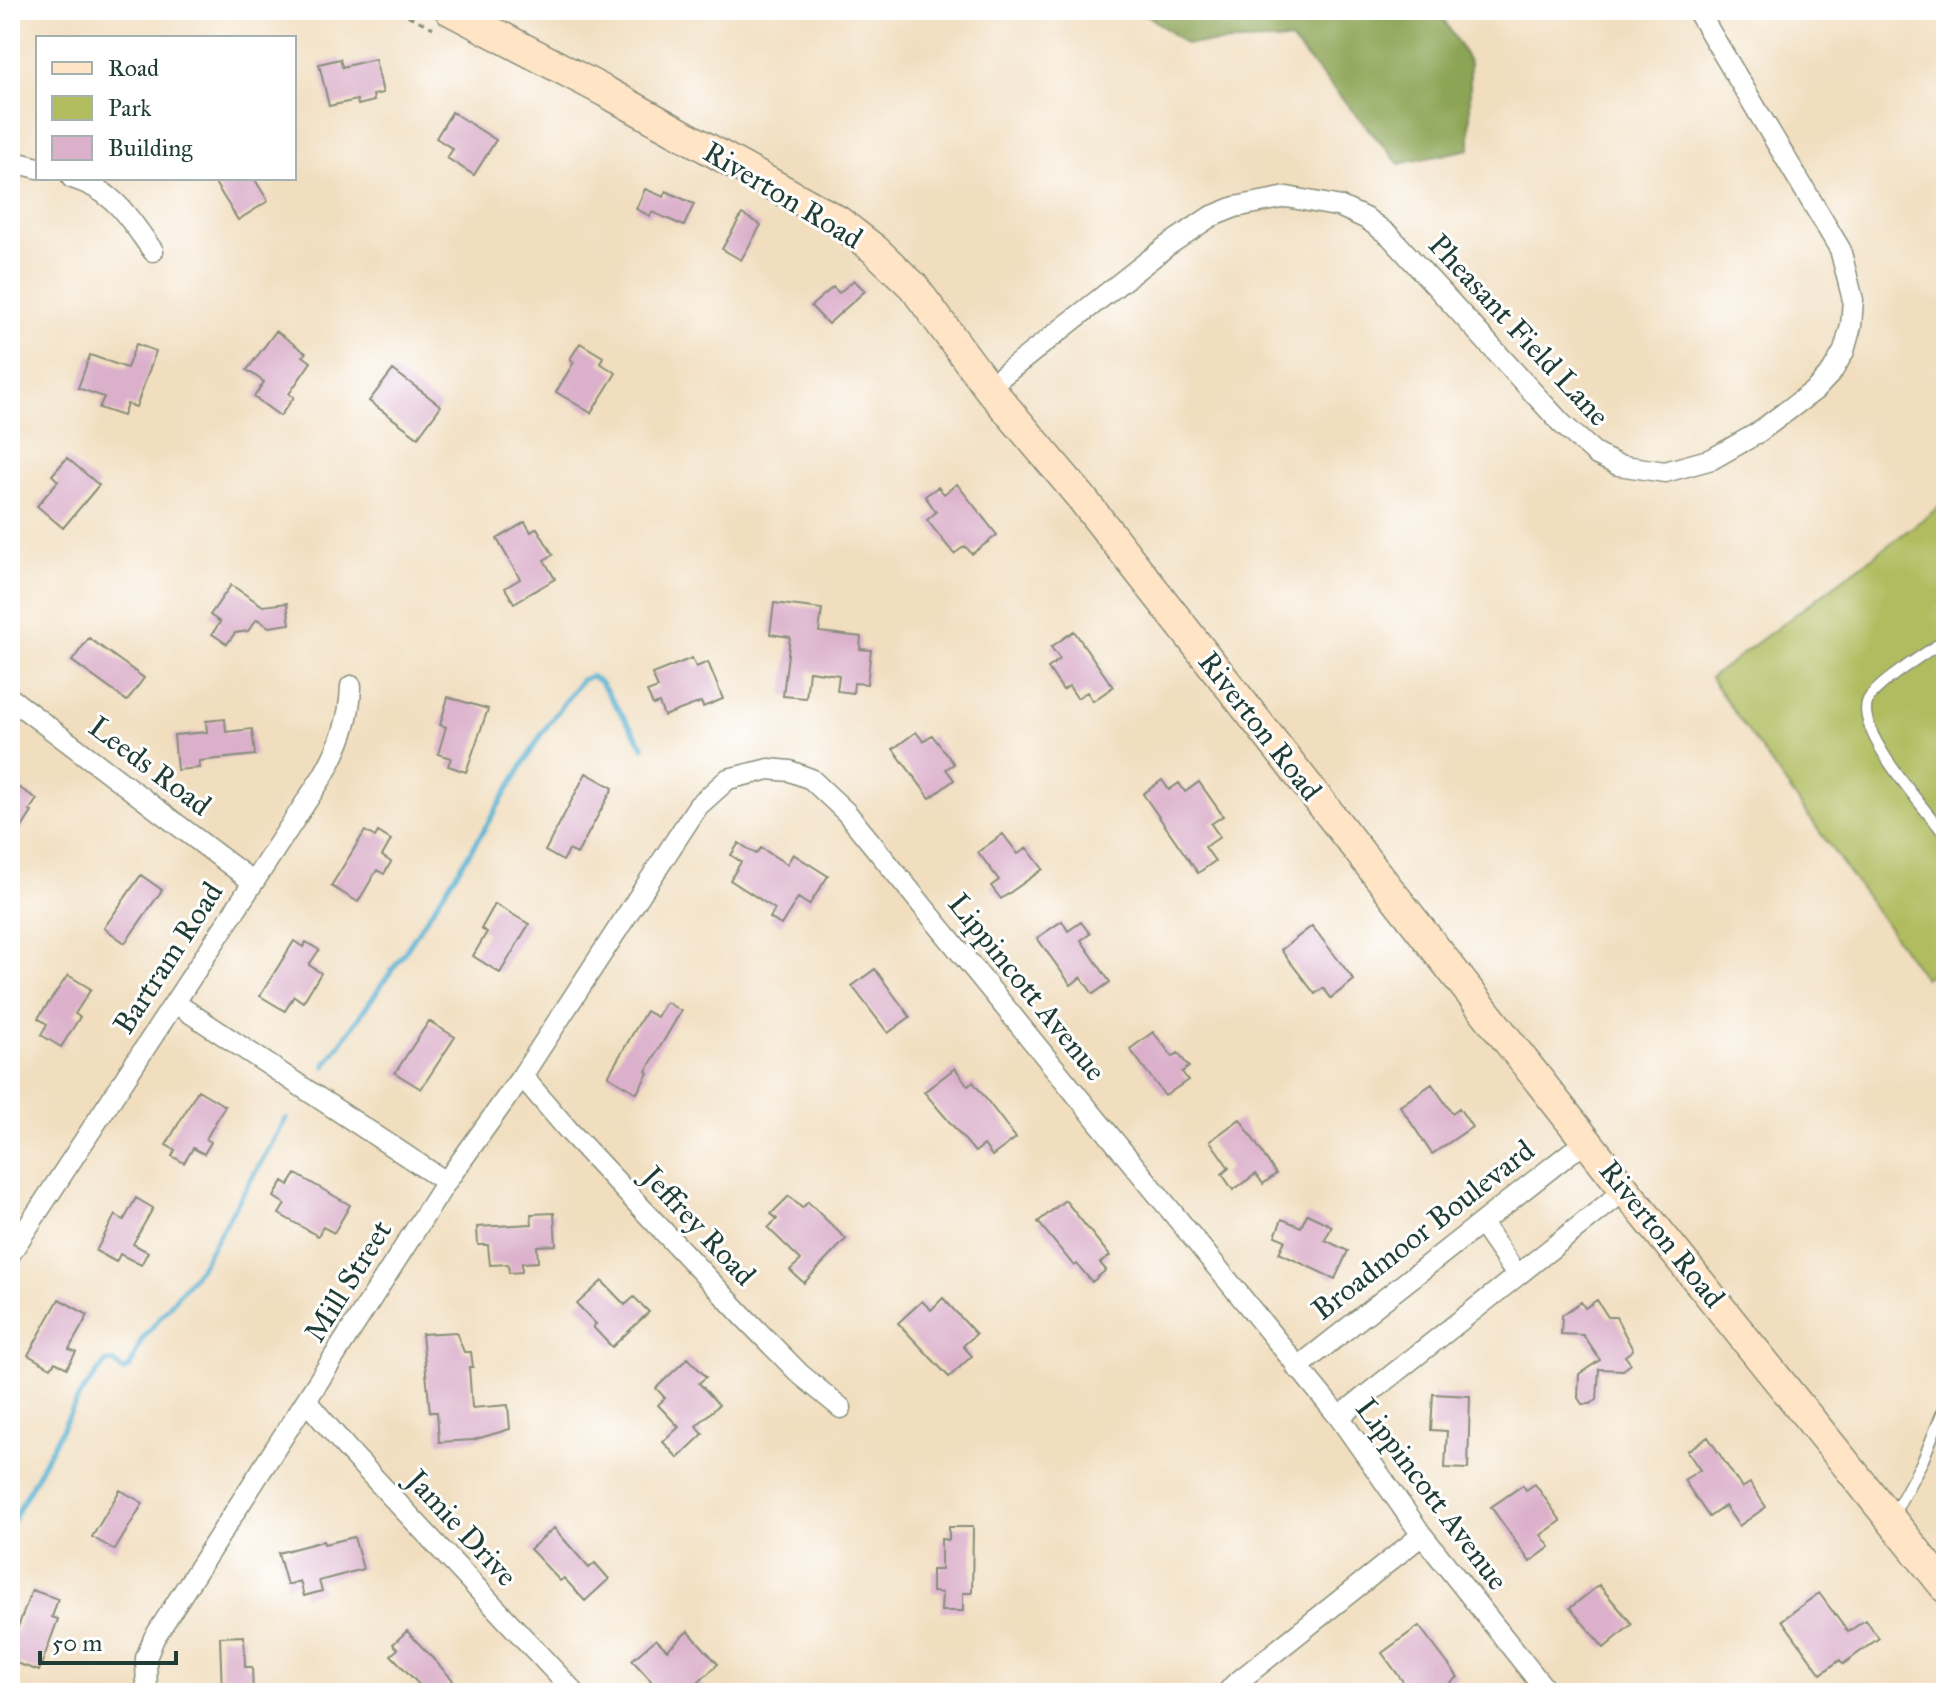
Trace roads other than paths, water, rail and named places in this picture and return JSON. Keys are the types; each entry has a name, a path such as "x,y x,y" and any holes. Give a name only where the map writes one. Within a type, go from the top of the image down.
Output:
{"main road":[{"name":"Riverton Road","path":"446,21 606,92 838,221 874,249 913,286 988,387 1080,496 1625,1190 1946,1588"}],"street":[{"name":"Pheasant Field Lane","path":"988,387 1167,246 1210,217 1235,207 1287,197 1341,207 1367,219 1390,236 1561,423 1597,455 1618,465 1665,472 1712,459 1756,434 1815,390 1832,372 1848,338 1853,300 1840,249 1697,10"},
{"path":"10,161 36,168"},
{"path":"78,180 115,199 153,251"},
{"name":"Bartram Road","path":"10,1254 334,756 349,718 351,686"},
{"name":"Leeds Road","path":"10,698 253,882"},
{"name":"Lippincott Avenue","path":"446,1182 522,1076 698,806 728,779 769,769 790,771 811,779 846,812 1339,1417 1422,1535 1548,1693"},
{"path":"175,1003 446,1182"},
{"name":"Jeffrey Road","path":"522,1076 569,1131 744,1317 800,1374 841,1408"},
{"name":"Broadmoor Boulevard","path":"1297,1368 1588,1142"},
{"name":"Mill Street","path":"147,1693 146,1658 154,1638 446,1182"},
{"path":"1339,1417 1625,1190"},
{"path":"1481,1223 1517,1275"},
{"name":"Jamie Drive","path":"307,1402 575,1693"},
{"path":"1227,1693 1422,1535"}],"lane":[{"path":"1946,639 1877,689 1867,702 1865,715 1870,733 1884,756 1946,835"},
{"path":"1891,1519 1923,1460 1946,1403"}],"waterway":[{"path":"325,1066 404,953 474,846 542,733 581,680 591,676 600,682 644,747"},
{"path":"10,1526 80,1395 106,1362 114,1362 123,1371 130,1367 141,1341 199,1269 286,1119"}]}
